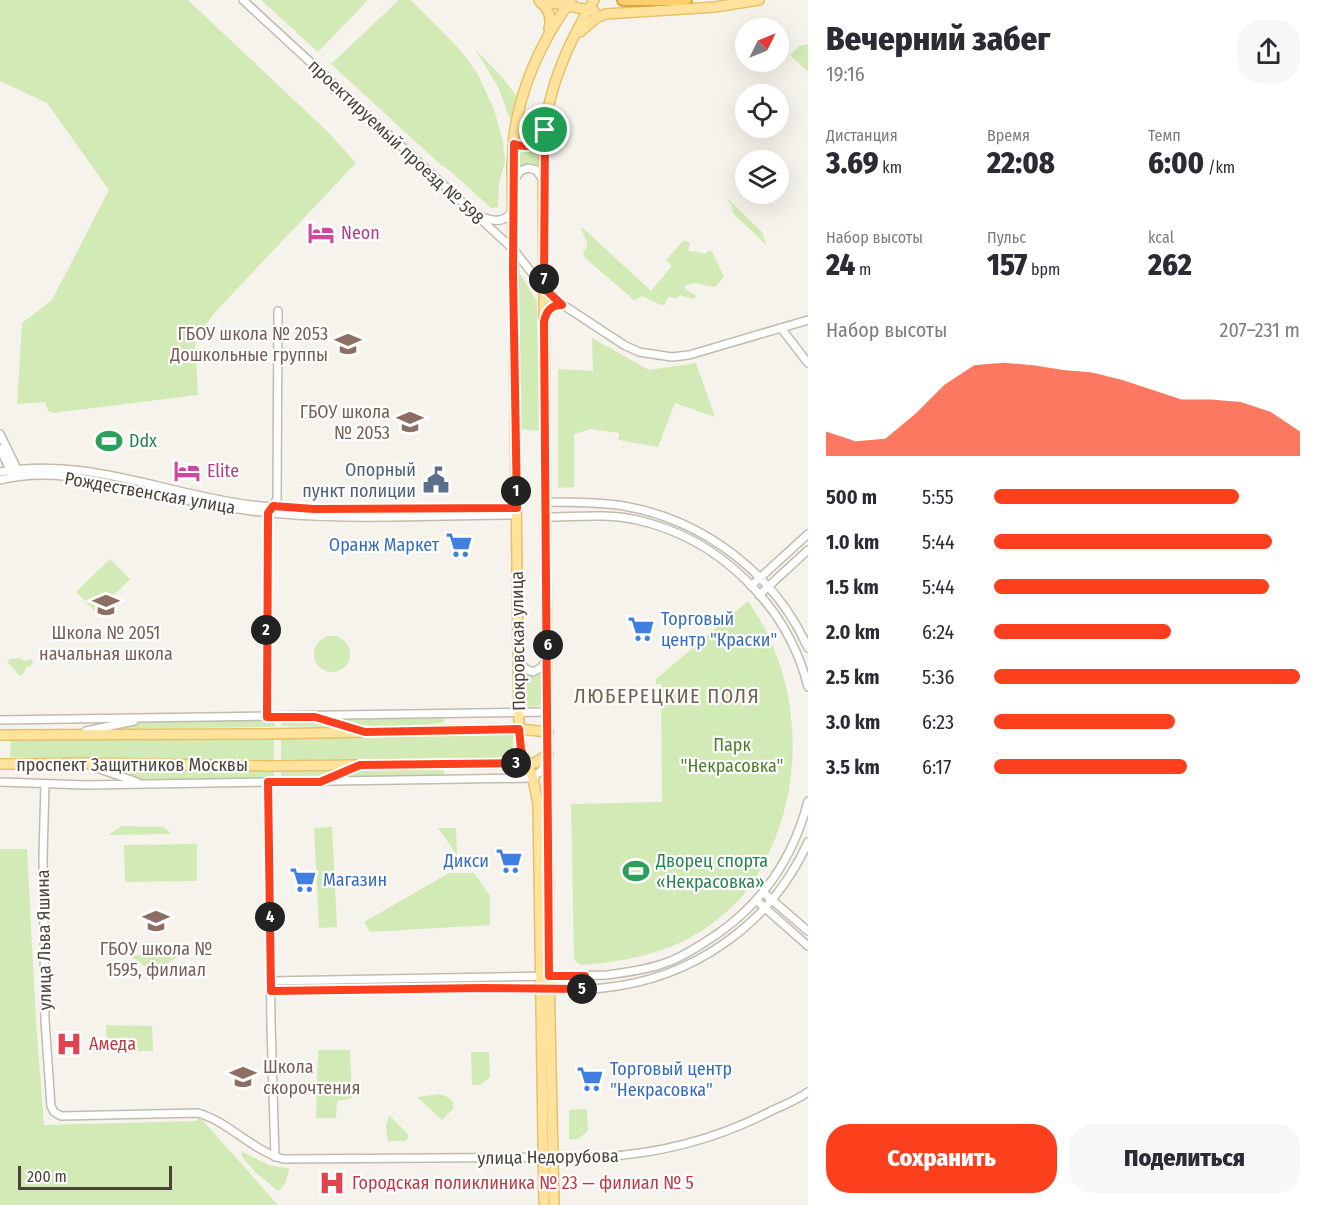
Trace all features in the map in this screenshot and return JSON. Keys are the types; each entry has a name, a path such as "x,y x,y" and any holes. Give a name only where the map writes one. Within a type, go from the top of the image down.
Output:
{"highway":[{"path":"622,0 686,0"}],"main road":[{"path":"536,0 568,3 588,10 617,13 715,7 759,0"},
{"path":"536,0 545,6 551,19 547,37"},
{"path":"545,130 555,85 574,39 594,0"},
{"path":"514,140 527,83 547,37 568,3"},
{"path":"574,39 584,27 599,16 617,13"},
{"name":"Покровская улица","path":"544,1205 548,1157 545,130"},
{"name":"Покровская улица","path":"514,140 519,729 521,749 533,778 538,804 546,977"},
{"name":"проспект Защитников Москвы","path":"5,735 519,729 548,732"},
{"name":"проспект Защитников Москвы","path":"0,764 266,766 526,763 539,762 548,754"},
{"name":"Покровская улица","path":"548,1157 554,1205"}],"street":[{"name":"проектируемый проезд № 598","path":"243,0 514,250 544,288 562,305 624,345 639,352 657,356 689,355 808,320"},
{"path":"622,0 626,8 633,12 646,13"},
{"path":"514,140 524,147 530,146 545,130"},
{"path":"513,182 523,169 531,168 539,173 544,185"},
{"path":"473,213 491,220 501,220 510,215 514,206"},
{"path":"544,322 546,313 551,307 562,305"},
{"path":"267,717 268,513 277,493 278,311"},
{"path":"781,328 808,363"},
{"path":"0,434 17,477"},
{"path":"0,449 14,469"},
{"name":"Рождественская улица","path":"0,471 55,467 75,469 216,499 273,506 314,509 517,511"},
{"name":"Рождественская улица","path":"0,480 17,477 72,477 215,506 268,513 351,516 517,511"},
{"path":"546,502 624,506 681,523 726,548 769,586 803,636 808,648"},
{"path":"568,502 563,510 571,517"},
{"path":"546,516 636,519 675,533 704,547 726,562 751,586 781,624 796,652 808,687"},
{"path":"751,586 808,534"},
{"path":"759,595 808,550"},
{"path":"519,653 524,668 533,672 542,667 548,653"},
{"path":"0,720 548,712"},
{"path":"315,717 365,732"},
{"path":"68,735 148,718"},
{"path":"0,782 45,784 320,782 533,778 543,770 548,754"},
{"path":"81,763 142,783"},
{"path":"320,782 360,765"},
{"path":"268,782 270,981 276,1157"},
{"name":"улица Льва Яшина","path":"45,784 43,857 45,1021 51,1106 54,1112 61,1116 198,1113 214,1119 276,1157"},
{"path":"270,981 607,975 646,969 668,962 713,938 744,914 764,893 793,847 808,801"},
{"path":"271,991 584,989 626,984 668,974 689,965 724,944 765,908 800,861 808,842"},
{"path":"764,893 808,931"},
{"path":"757,901 808,946"},
{"path":"584,989 580,980 585,976"},
{"path":"484,977 484,988"},
{"name":"улица Недорубова","path":"276,1157 283,1159 630,1155 706,1138 745,1125 808,1092"},
{"path":"258,1148 270,1143 274,1134"}],"green space":[{"path":"0,0 188,0 329,133 356,163 216,311 195,340 198,395 53,413 48,411 45,402 17,404 22,323 52,300 109,190 47,103 0,81"},
{"path":"261,0 368,0 318,52"},
{"path":"399,0 411,0 461,51 477,73 494,109 503,142 505,161 499,183 498,207 491,208 331,64"},
{"path":"808,44 807,71 790,55 799,46"},
{"path":"475,49 519,99 510,119 498,87"},
{"path":"536,149 540,170 529,165 518,170 518,153"},
{"path":"728,199 762,232 766,245 733,213"},
{"path":"581,228 651,291 672,266 666,260 683,241 688,241 690,245 688,249 691,252 704,254 710,250 724,277 715,287 694,283 686,285 685,289 696,296 693,299 680,295 677,298 668,297 665,305 642,296 634,300 585,258 583,253 587,243"},
{"path":"517,275 521,275 537,302 539,431 518,429"},
{"path":"592,338 649,370 696,363 715,417 675,403 658,447 619,440 619,433 591,429 574,434 574,487 558,488 558,369 593,371"},
{"path":"110,559 130,579 96,612 76,592"},
{"name":"Парк \"Некрасовка\"","path":"748,601 768,635 782,671 790,708 793,746 790,785 781,822 766,858 738,901 721,917 691,937 670,947 637,957 581,965 574,960 571,804 662,802 661,684 656,684 656,679"},
{"path":"332,636 345,641 350,654 345,667 332,672 319,667 314,654 319,641"},
{"path":"19,658 25,661 31,659 33,663 30,667 27,666 20,676 7,662 10,659"},
{"path":"542,671 542,704 525,707 523,672 535,677"},
{"path":"444,717 444,722 387,726 343,722 331,718"},
{"path":"275,718 275,727 108,729 148,720"},
{"path":"317,719 336,727 281,726 281,720"},
{"path":"513,734 513,758 281,760 281,736"},
{"path":"274,737 274,760 10,757 11,740"},
{"path":"101,766 209,771 274,770 274,779 142,781"},
{"path":"430,768 444,771 444,777 331,780 358,769"},
{"path":"341,770 321,779 281,778 281,771"},
{"path":"122,826 163,827 172,834 108,835"},
{"path":"332,827 337,927 319,928 314,828"},
{"path":"438,828 456,828 457,855"},
{"path":"197,844 197,881 125,882 124,845"},
{"path":"0,849 27,849 44,1125 197,1121 199,1116 278,1205 0,1205"},
{"path":"449,873 474,873 490,896 490,925 370,932 364,922"},
{"path":"129,955 179,956 153,972"},
{"path":"106,1025 152,1026 153,1051 107,1051"},
{"path":"318,1050 350,1050 352,1098 337,1101 336,1118 316,1118"},
{"path":"471,1052 489,1052 490,1077 480,1085 472,1085"},
{"path":"441,1094 453,1102 453,1109 442,1120 417,1097"},
{"path":"587,1109 588,1131 578,1139 569,1139 569,1110"},
{"path":"389,1115 408,1134 405,1141 388,1141 386,1127"},
{"path":"243,1152 271,1166 289,1168 283,1187 278,1191 256,1173 241,1155"}],"place":[{"name":"Neon","path":"321,233"},
{"name":"ГБОУ школа № 2053 Дошкольные группы","path":"348,344"},
{"name":"ГБОУ школа № 2053","path":"410,422"},
{"name":"Ddx","path":"109,441"},
{"name":"Elite","path":"187,471"},
{"name":"Опорный пункт полиции","path":"436,480"},
{"name":"Оранж Маркет","path":"459,545"},
{"name":"Школа № 2051 начальная школа","path":"106,605"},
{"name":"Торговый центр \"Краски\"","path":"641,629"},
{"name":"Дикси","path":"509,861"},
{"name":"Дворец спорта «Некрасовка»","path":"636,871"},
{"name":"Магазин","path":"303,880"},
{"name":"ГБОУ школа № 1595, филиал","path":"156,921"},
{"name":"Амеда","path":"69,1044"},
{"name":"Школа скорочтения","path":"243,1077"},
{"name":"Торговый центр \"Некрасовка\"","path":"590,1079"},
{"name":"Городская поликлиника № 23 — филиал № 5","path":"332,1183"}],"district":[{"name":"ЛЮБЕРЕЦКИЕ ПОЛЯ","path":"667,696"}],"route":[{"path":"545,130 544,288 562,305 551,307 546,313 544,322 549,976 585,976 580,980 581,987 584,989 271,991 268,782 320,782 360,765 526,763 521,749 519,729 365,732 315,717 267,717 268,513 273,506 314,509 517,508 512,167 514,144 530,146 545,130"}]}
